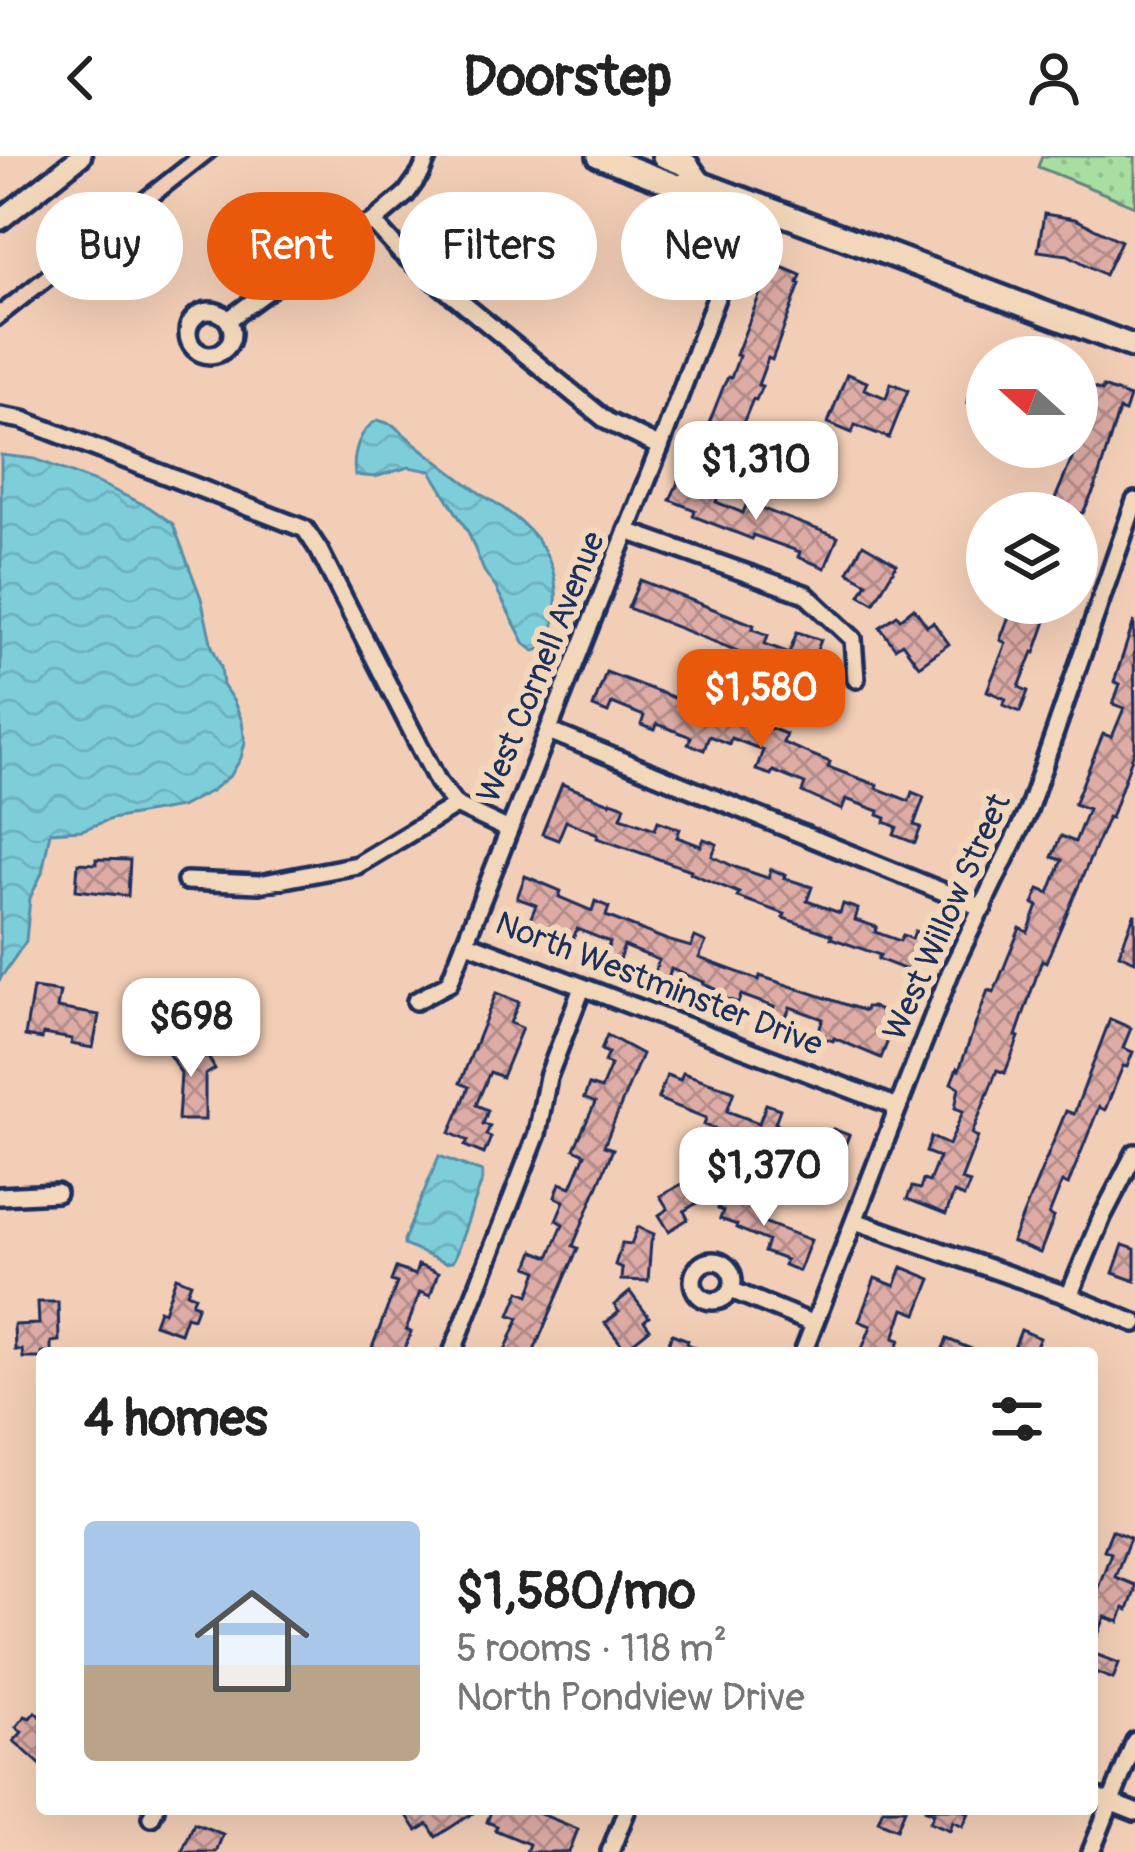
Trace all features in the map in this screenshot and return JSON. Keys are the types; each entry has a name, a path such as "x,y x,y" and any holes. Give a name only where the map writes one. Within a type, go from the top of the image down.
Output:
{"main road":[{"path":"598,156 678,186 700,183 725,192"},
{"path":"664,156 688,165 700,183"},
{"path":"783,214 1135,346"}],"street":[{"path":"0,220 81,156"},
{"path":"375,220 406,194 428,156"},
{"path":"375,224 401,254 607,421 660,447"},
{"path":"228,320 255,300"},
{"name":"West Cornell Avenue","path":"416,1000 449,983 715,300"},
{"path":"0,416 23,420 305,529 438,782 456,805 509,830"},
{"name":"West Willow Street","path":"805,1347 950,973 1027,813 1135,501"},
{"path":"627,531 805,594 853,639 856,679"},
{"path":"549,730 983,908"},
{"path":"186,881 259,884 357,865 456,805"},
{"name":"North Westminster Drive","path":"465,942 898,1107"},
{"path":"454,1347 537,1134 548,1077 582,988"},
{"path":"1069,1296 1135,1153"},
{"path":"0,1196 57,1193"},
{"path":"855,1221 1135,1323"},
{"path":"731,1289 814,1324"},
{"path":"1091,1852 1135,1741"},
{"path":"1098,1797 1135,1812"},
{"path":"610,1852 625,1815"}],"green space":[{"path":"1042,156 1135,156 1135,206 1038,167"}],"water":[{"path":"378,420 393,425 536,538 556,587 549,647 534,651 525,644 431,471 409,467 375,477 355,475 358,443"},
{"path":"1,455 35,459 98,483 173,524 201,598 223,685 242,721 245,742 231,775 180,807 111,819 82,830 50,832 42,873 30,898 26,941 0,979"},
{"path":"439,1156 482,1172 455,1257 445,1263 404,1245"}],"building":[{"path":"1044,214 1075,219 1121,241 1105,275 1068,255 1038,251"},
{"path":"783,268 801,275 732,460 724,457 722,463 697,454 731,378 758,300 783,300"},
{"path":"847,374 867,382 864,389 886,398 891,383 908,390 889,438 855,425 852,433 828,423"},
{"path":"1103,387 1130,397 1125,412 1119,410 1095,488 1093,492 1058,492 1068,468 1098,468 1098,390"},
{"path":"681,476 720,492 716,502 743,513 747,503 838,537 825,568 798,557 800,552 693,516 695,510 670,500"},
{"path":"863,544 897,564 874,603 860,595 867,583 848,572"},
{"path":"640,580 754,625 753,629 768,635 765,644 789,653 797,632 821,640 806,678 628,608"},
{"path":"914,608 927,626 933,622 949,644 919,666 902,643 895,648 880,627"},
{"path":"1134,621 1135,749 1111,818 1046,962 1042,960 1005,1073 997,1070 972,1134 978,1137 961,1180 970,1183 964,1197 954,1193 946,1214 907,1199 912,1187 920,1189 923,1180 929,1182 939,1157 926,1152 931,1137 949,1145 963,1111 955,1108 959,1087 951,1083 988,990 994,992 1020,928 1028,932 1039,889 1049,893 1062,860 1052,857 1061,836 1075,842 1088,809 1074,804 1103,734 1112,737 1124,708 1113,704 1120,684 1114,682"},
{"path":"1006,624 1045,624 1019,687 1028,691 1020,712 987,691 1006,643 1000,640"},
{"path":"606,672 749,726 751,721 786,734 783,743 909,801 912,792 924,797 914,825 921,827 915,843 894,835 897,827 885,822 879,811 846,799 842,810 802,792 805,784 773,771 771,775 756,770 763,750 709,736 704,750 688,744 691,737 657,724 655,730 641,725 644,716 612,703 608,713 593,707"},
{"path":"562,784 625,806 621,817 655,829 658,821 680,829 677,837 701,846 704,839 717,844 712,856 735,867 768,878 771,869 812,887 807,901 840,913 843,904 858,909 855,920 877,927 875,932 900,941 903,935 912,939 915,931 930,936 922,956 918,954 912,972 737,897 739,893 691,870 597,838 598,834 566,821 558,840 542,834"},
{"path":"96,859 130,860 128,896 76,890 78,863 96,864"},
{"path":"525,876 592,911 595,901 609,907 606,916 667,940 691,947 695,937 706,942 699,958 759,980 760,976 897,1018 881,1058 834,1038 817,1036 823,1019 790,1007 784,1023 770,1018 774,1007 741,995 738,1003 713,994 715,989 704,982 671,969 668,979 654,973 659,960 624,946 619,960 605,955 610,942 577,929 572,942 528,925 536,905 517,898"},
{"path":"1135,915 1135,961 1119,954"},
{"path":"33,988 60,992 57,1008 99,1015 93,1048 71,1044 72,1039 25,1036"},
{"path":"496,993 519,1002 510,1023 522,1028 502,1077 490,1072 476,1105 488,1110 483,1124 490,1126 486,1135 491,1137 484,1154 450,1133 469,1087 460,1083"},
{"path":"1110,1019 1131,1028 1123,1048 1133,1052 1105,1110 1099,1107 1068,1185 1062,1182 1040,1253 1012,1242 1066,1111 1074,1114"},
{"path":"607,1035 642,1054 604,1146 613,1149 536,1347 507,1347 519,1318 510,1315 520,1291 529,1295 538,1271 528,1267 534,1251 549,1257 563,1224 556,1220 564,1201 555,1197 560,1183 571,1187 585,1154 574,1149 595,1103 584,1098 589,1085 601,1089 611,1065 604,1062 608,1053 601,1050"},
{"path":"186,1037 201,1059 207,1055 215,1069 205,1075 205,1120 178,1120 181,1073 166,1050"},
{"path":"683,1073 734,1091 727,1111 759,1123 766,1104 780,1109 775,1123 810,1136 812,1130 830,1137 833,1129 849,1135 828,1189 794,1176 799,1164 771,1153 774,1145 704,1125 706,1118 658,1099 667,1075 680,1080"},
{"path":"691,1179 703,1199 684,1211 688,1219 669,1231 659,1215 668,1209 660,1196"},
{"path":"726,1190 769,1207 763,1222 811,1240 799,1271 764,1252 768,1241 720,1219 723,1211 718,1209"},
{"path":"638,1227 654,1234 648,1281 621,1280 622,1268 615,1265 622,1243 631,1244"},
{"path":"1123,1245 1135,1249 1135,1281 1113,1273"},
{"path":"418,1265 438,1273 430,1296 420,1292 406,1330 411,1332 405,1347 372,1347 397,1283 391,1281 396,1268 415,1275"},
{"path":"902,1267 931,1279 917,1314 904,1309 894,1338 900,1340 897,1347 863,1347 871,1326 859,1321 875,1278 895,1286"},
{"path":"176,1277 191,1283 187,1293 195,1296 192,1303 198,1305 193,1318 186,1316 180,1333 154,1324 159,1310 164,1312"},
{"path":"630,1292 649,1317 644,1321 650,1329 628,1347 605,1323 619,1312 614,1305"},
{"path":"38,1302 58,1302 59,1341 51,1342 51,1347 36,1347 36,1358 23,1358 22,1350 15,1350 14,1325 39,1324"},
{"path":"1021,1330 1040,1338 1036,1347 1014,1347"},
{"path":"672,1334 694,1347 667,1347"},
{"path":"947,1339 966,1347 944,1347"},
{"path":"1112,1530 1130,1538 1115,1577 1135,1585 1135,1591 1119,1622 1105,1617 1098,1635 1098,1588 1111,1553 1104,1550"},
{"path":"1098,1655 1119,1663 1113,1679 1098,1673"},
{"path":"36,1713 36,1761 14,1741 22,1732 16,1727 25,1716"},
{"path":"407,1815 470,1815 436,1837 428,1824 417,1831"},
{"path":"490,1815 544,1815 578,1829 569,1852 526,1852 529,1844 487,1822"},
{"path":"880,1815 903,1815 897,1829 878,1821"},
{"path":"933,1815 968,1815 963,1826 953,1821 950,1830 930,1822"},
{"path":"194,1823 223,1834 216,1852 182,1852"}],"railway":[{"path":"0,303 187,156"},
{"path":"0,326 216,156"}]}
